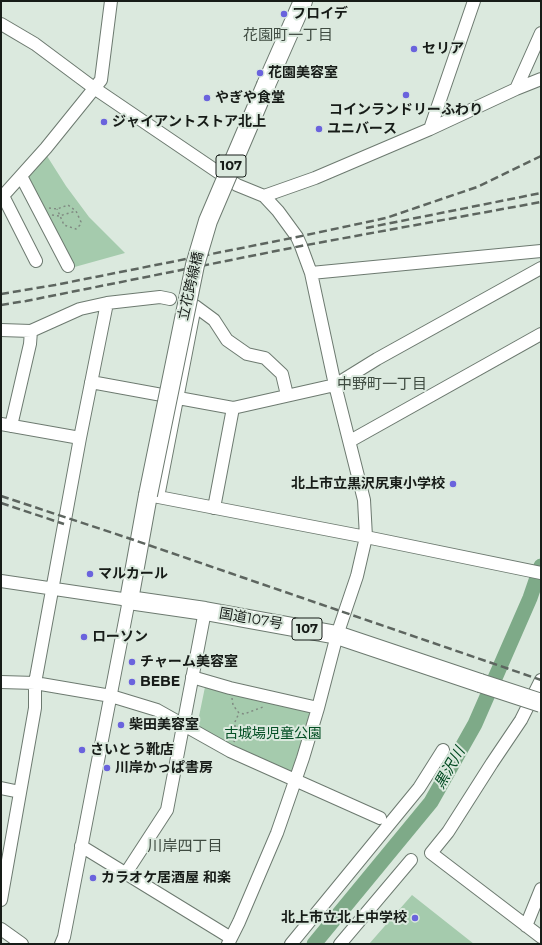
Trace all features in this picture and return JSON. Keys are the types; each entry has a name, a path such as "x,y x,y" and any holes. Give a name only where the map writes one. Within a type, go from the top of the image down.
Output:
{"highway":[{"name":"立花跨線橋","path":"153,496 194,265 208,221 303,1"},
{"name":"107","path":"128,600 153,496"},
{"name":"国道107号","path":"128,600 205,611 337,634 541,703"}],"street":[{"path":"36,261 2,197 46,148 101,80 111,1"},
{"path":"430,129 474,1"},
{"path":"1,24 35,44 94,88 237,186 264,196 278,211 297,237 311,273 335,385 364,500 366,537 357,576 337,634 318,708 277,833 229,941 126,873 81,846"},
{"path":"516,89 541,33"},
{"path":"264,196 315,178 430,129 541,79"},
{"path":"21,176 68,266"},
{"path":"311,273 541,251"},
{"path":"91,382 233,408 335,385 377,359 541,268"},
{"path":"1,330 30,331 80,309 107,303 160,297 170,299"},
{"path":"1,900 35,708 35,682 80,438 107,303"},
{"path":"287,395 282,374 265,358 247,354 227,340 214,320 196,306 178,398 153,496 366,537 541,573"},
{"path":"30,331 30,344 6,425 80,438"},
{"path":"350,441 541,334"},
{"path":"214,508 233,408"},
{"path":"1,581 128,600 111,696 64,937 61,944"},
{"path":"126,873 167,810 205,611"},
{"path":"192,677 230,688 318,708"},
{"path":"541,680 521,720 448,832 431,853 541,937"},
{"path":"1,682 35,682 111,696 157,710 230,751 380,818"},
{"path":"290,944 419,788 443,750"},
{"path":"1,788 20,792"},
{"path":"340,944 411,860"},
{"path":"526,926 541,889"},
{"path":"1,929 22,944"}],"path":[{"path":"36,204 47,208 57,209 68,205 76,211 81,222 80,226 76,229 64,225 57,209"},
{"path":"59,216 76,211"},
{"path":"230,688 233,705 239,713 244,714 264,706"},
{"path":"230,751 235,738 235,722 239,713"}],"green space":[{"path":"47,156 66,186 89,217 125,253 71,268 25,177"},
{"name":"古城場児童公園","path":"205,687 311,712 293,777 196,731"},
{"name":"北上市立北上中学校","path":"412,895 474,944 369,944"}],"waterway":[{"name":"黒沢川","path":"314,944 431,802 475,724 530,598 541,566"}],"railway":[{"path":"1,294 55,285 386,218 477,187 541,156"},
{"path":"366,228 541,193"},
{"path":"1,305 301,246 541,202"},
{"path":"1,496 128,538 541,680"},
{"path":"1,503 64,524"}],"place":[{"name":"フロイデ","path":"284,14"},
{"name":"セリア","path":"414,49"},
{"name":"花園美容室","path":"260,73"},
{"name":"コインランドリーふわり","path":"406,95"},
{"name":"やぎや食堂","path":"207,98"},
{"name":"ジャイアントストア北上","path":"104,122"},
{"name":"ユニバース","path":"319,129"},
{"name":"北上市立黒沢尻東小学校","path":"453,484"},
{"name":"マルカール","path":"90,574"},
{"name":"ローソン","path":"84,637"},
{"name":"チャーム美容室","path":"132,662"},
{"name":"BEBE","path":"132,682"},
{"name":"柴田美容室","path":"121,725"},
{"name":"さいとう靴店","path":"82,750"},
{"name":"川岸かっぱ書房","path":"107,768"},
{"name":"カラオケ居酒屋 和楽","path":"93,878"},
{"name":"北上市立北上中学校","path":"415,918"}],"district":[{"name":"花園町一丁目","path":"288,36"},
{"name":"中野町一丁目","path":"382,385"},
{"name":"川岸四丁目","path":"185,847"}]}
